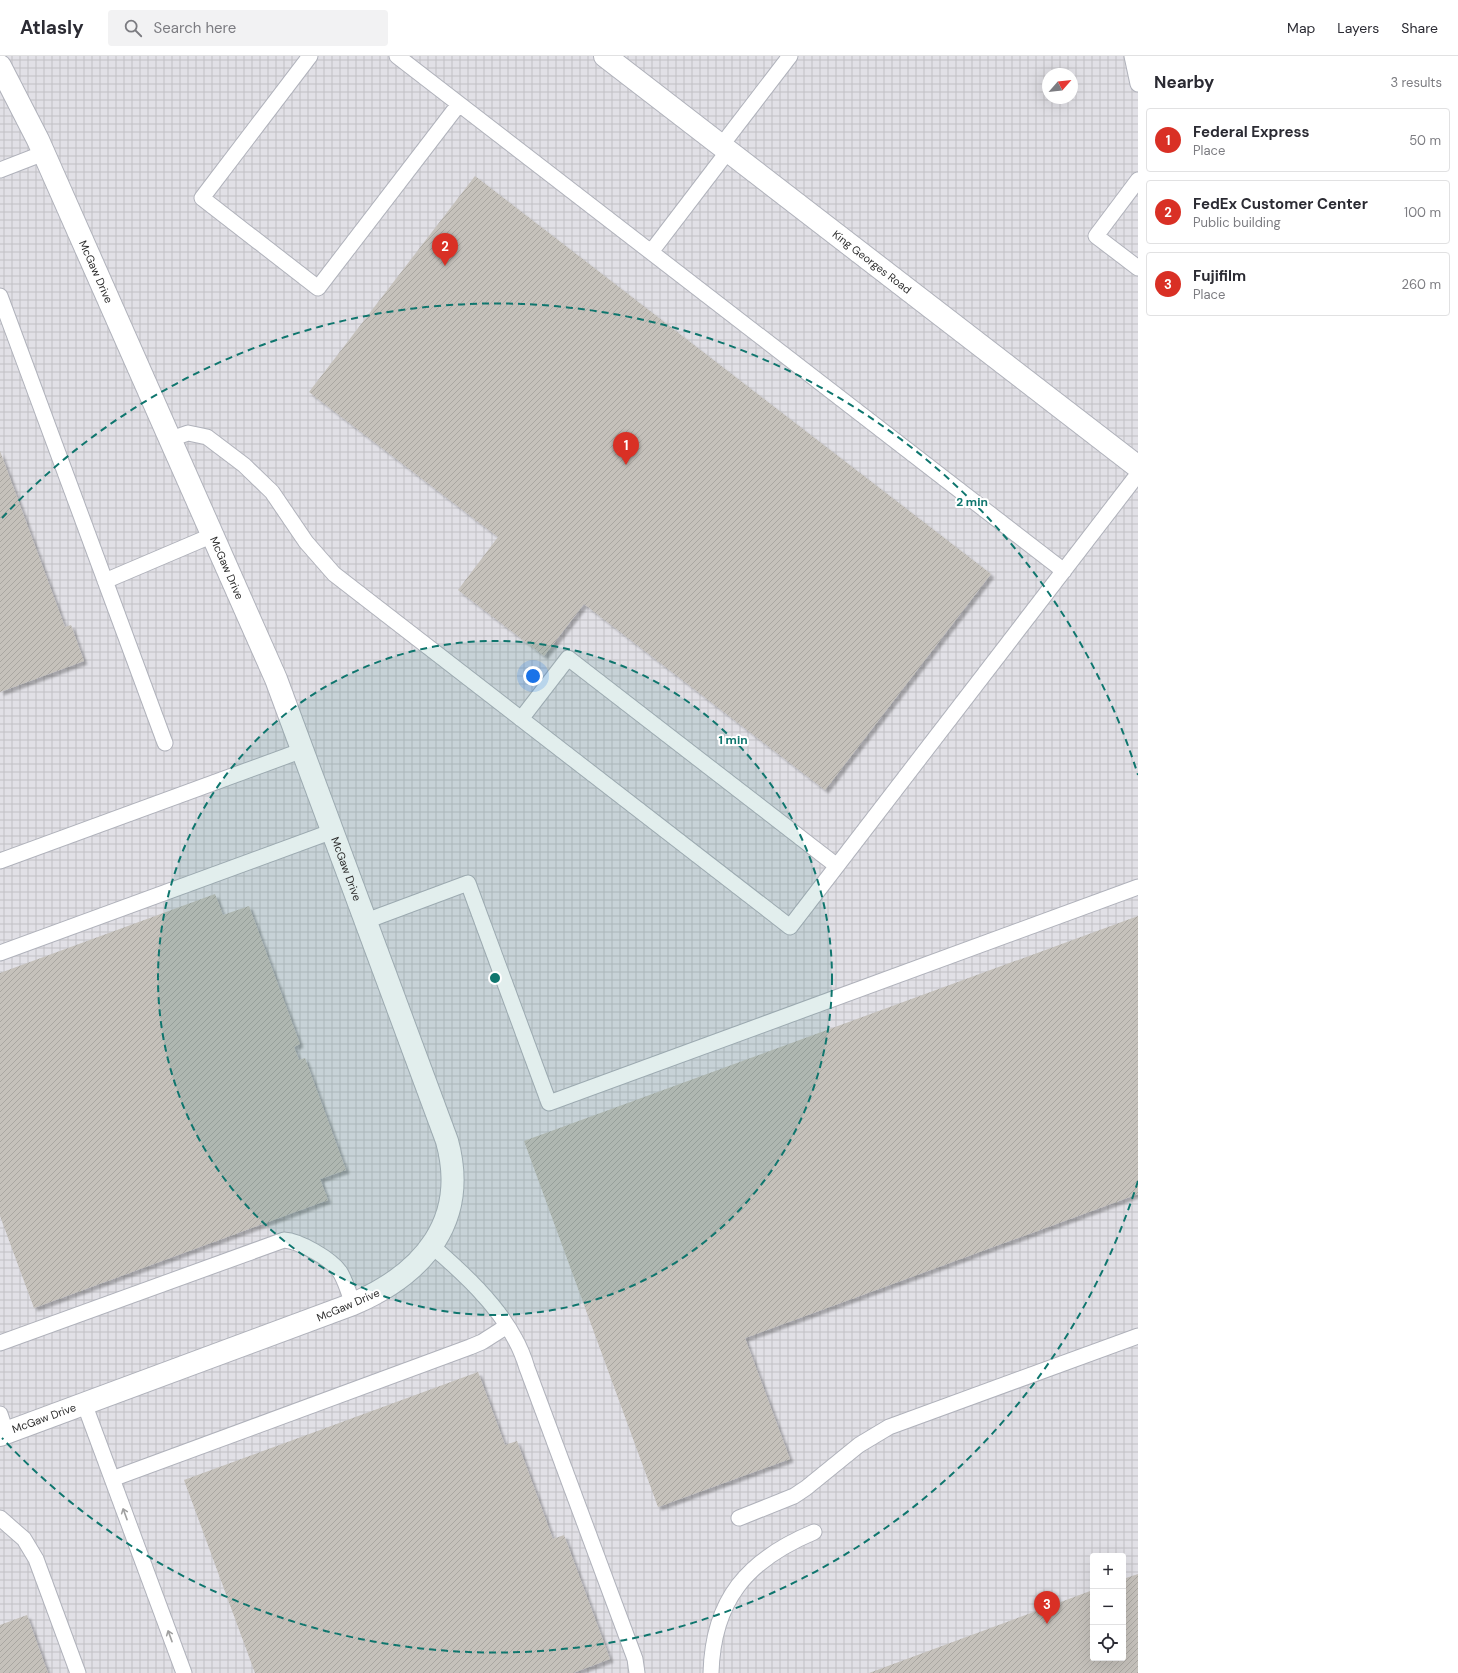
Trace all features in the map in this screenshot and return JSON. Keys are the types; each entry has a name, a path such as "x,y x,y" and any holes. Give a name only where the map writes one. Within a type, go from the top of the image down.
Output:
{"street":[{"name":"King Georges Road","path":"605,56 1137,467"},
{"name":"McGaw Drive","path":"0,66 44,153 276,679 447,1141 453,1171 449,1204 445,1220 432,1246 423,1258 386,1289 353,1304 84,1403 2,1427"}],"lane":[{"path":"310,56 202,198 318,288 459,104"},
{"path":"397,56 1064,571"},
{"path":"650,252 790,56"},
{"path":"1132,56 1138,84"},
{"path":"0,170 44,153"},
{"path":"1138,180 1096,236 1138,268"},
{"path":"0,296 165,743"},
{"path":"171,439 188,433 207,437 244,465 272,492 306,542 334,574 790,927 1064,571 1137,467"},
{"path":"105,581 213,535"},
{"path":"521,719 568,658 837,866"},
{"path":"0,861 303,750"},
{"path":"0,953 333,831"},
{"path":"366,920 468,883 549,1103 1138,887"},
{"path":"0,1343 284,1240 293,1240 300,1243 333,1264 344,1278 353,1304"},
{"path":"432,1246 474,1285 507,1326 515,1339 530,1375 634,1659 637,1673"},
{"path":"112,1479 470,1347 482,1342 507,1326"},
{"path":"739,1518 794,1496 806,1488 844,1455 890,1427 1138,1336"},
{"path":"84,1403 184,1673"},
{"path":"0,1518 24,1539 36,1559 78,1673"},
{"path":"711,1673 715,1630 721,1614 737,1586 755,1568 775,1552 814,1532"}],"shaded area":[{"path":"0,56 1138,56 1138,1673 0,1673"}],"building":[{"path":"475,176 991,574 825,790 584,604 544,656 458,590 498,537 309,392"},
{"path":"0,451 65,627 71,625 84,661 0,692"},
{"path":"215,894 223,915 249,906 300,1044 294,1047 299,1060 305,1058 346,1170 320,1179 328,1200 34,1308 0,1216 0,973"},
{"path":"1138,916 1138,1194 745,1338 790,1459 658,1507 524,1141"},
{"path":"478,1372 505,1445 517,1441 553,1539 564,1535 610,1659 573,1673 255,1673 184,1480"},
{"path":"1138,1574 1138,1673 869,1673 1090,1591 1090,1661 1126,1661 1126,1578"},
{"path":"27,1615 48,1673 0,1673 0,1625"}],"place":[{"name":"FedEx Customer Center","path":"445,266"},
{"name":"Federal Express","path":"626,465"},
{"name":"Fujifilm","path":"1047,1624"}]}
